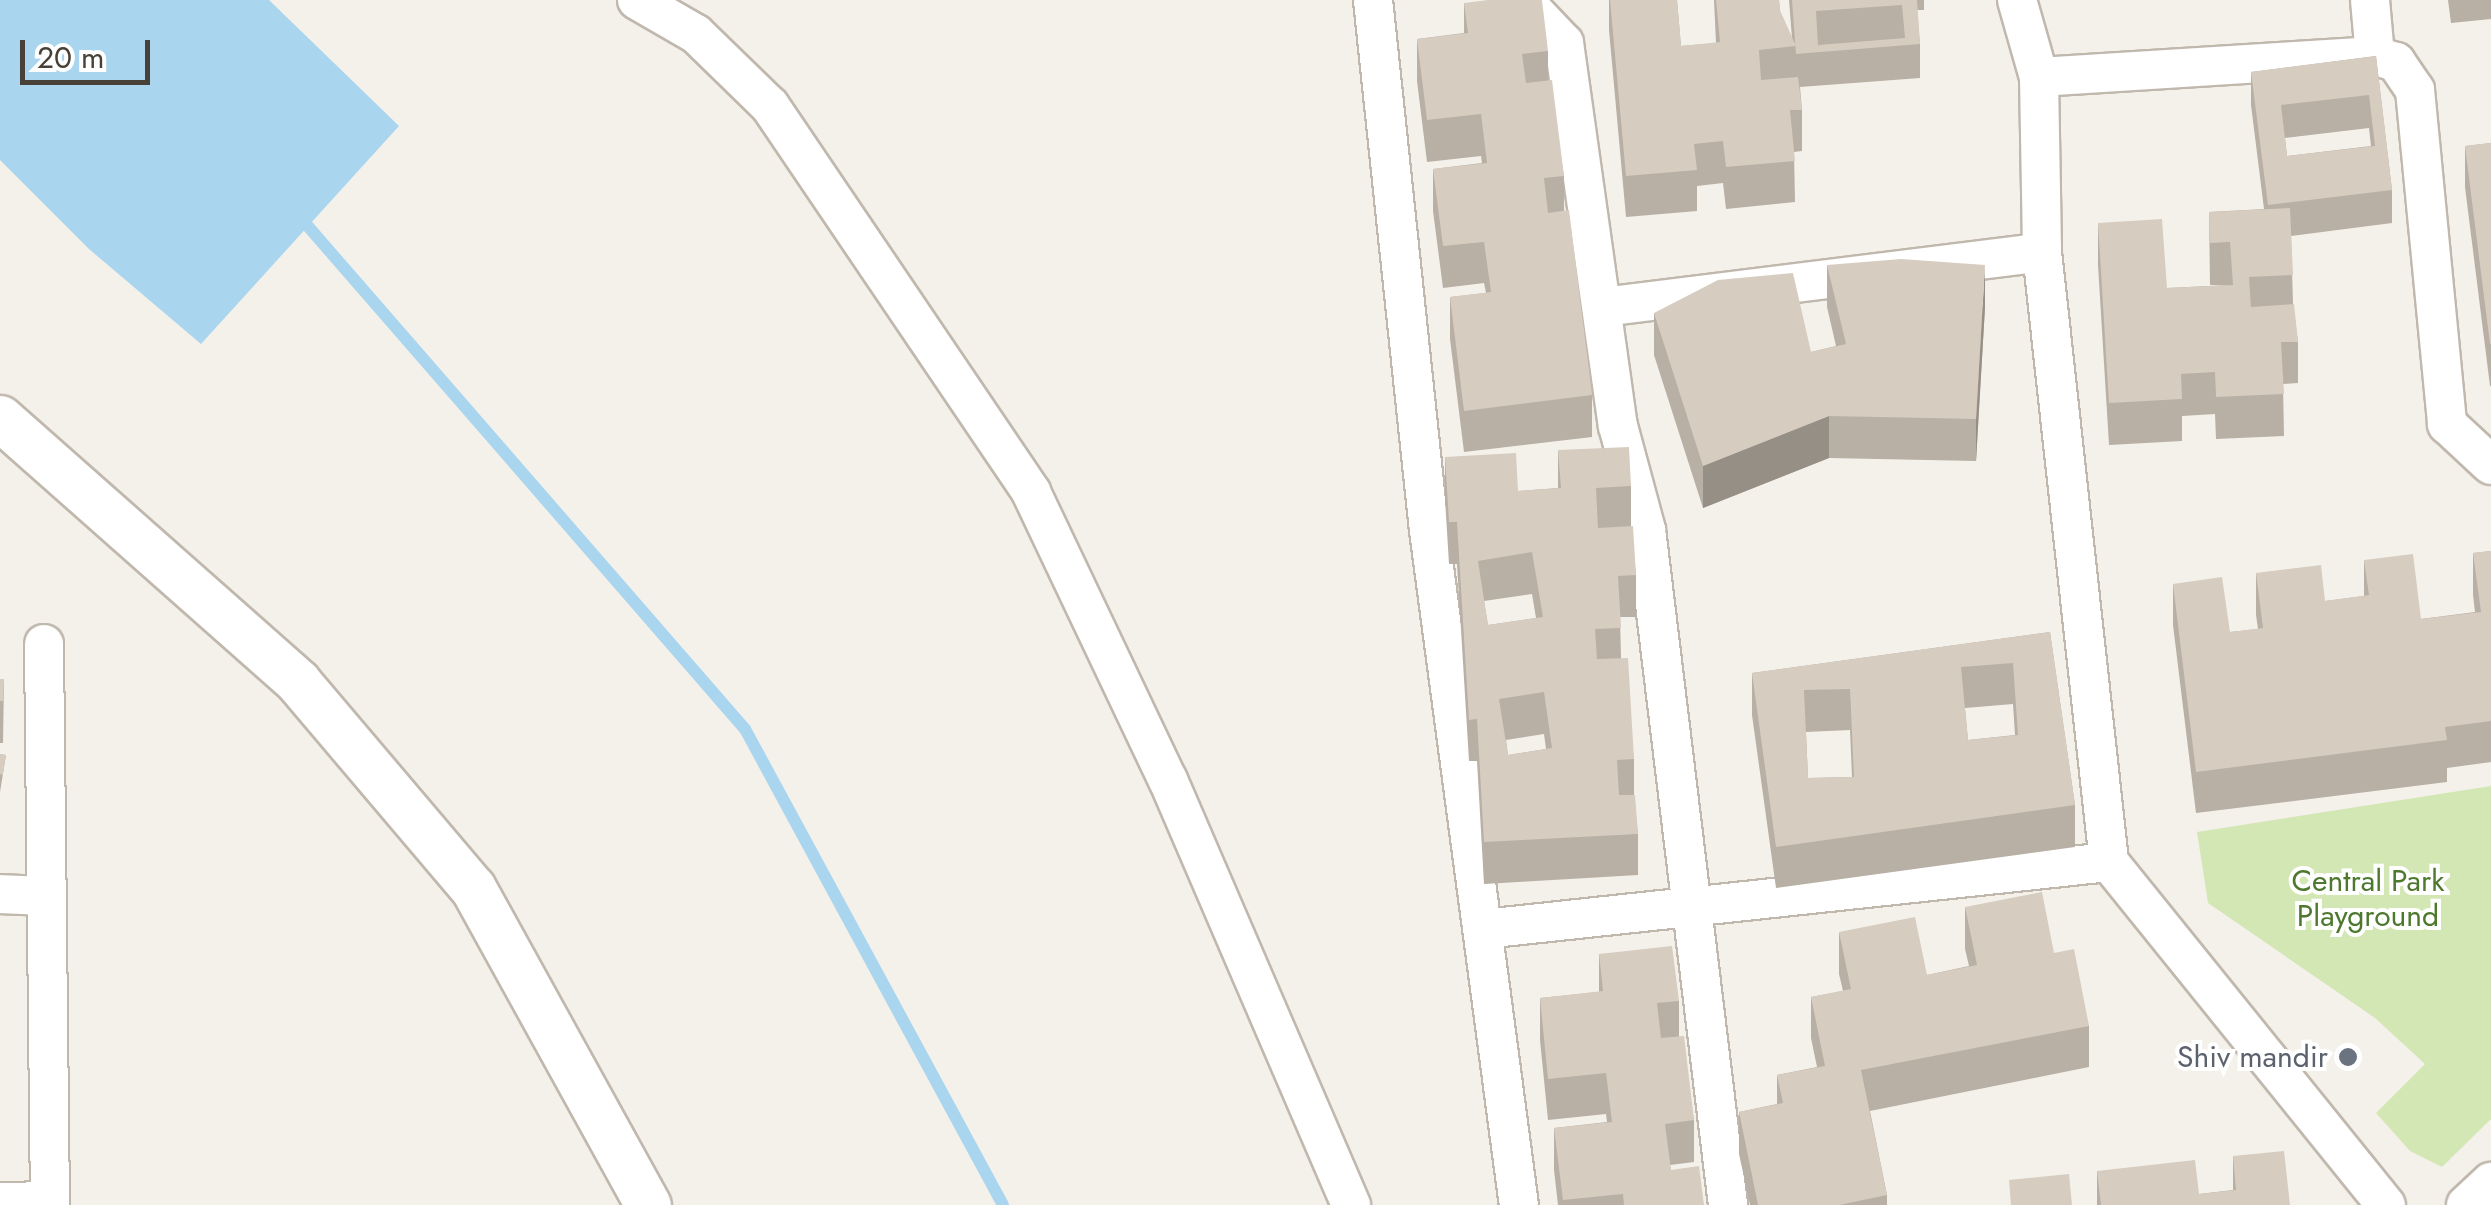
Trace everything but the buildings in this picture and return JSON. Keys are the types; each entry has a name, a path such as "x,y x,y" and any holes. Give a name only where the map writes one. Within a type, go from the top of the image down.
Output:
{"street":[{"path":"636,0 696,34 770,106 1030,492 1168,780 1350,1205"},
{"path":"1373,0 1430,530 1519,1205"},
{"path":"1523,0 1564,43 1618,426 1646,530 1728,1205"},
{"path":"2017,0 2039,77 2042,252 2109,862 2386,1205"},
{"path":"2370,0 2375,56"},
{"path":"2039,77 2375,56 2396,62 2415,90 2447,424 2491,465"},
{"path":"1603,306 2042,252"},
{"path":"0,418 298,682 474,888 648,1205"},
{"path":"0,1202 50,1203 44,644"},
{"path":"1484,928 2109,862"},
{"path":"0,894 46,896"},
{"path":"2466,1205 2491,1182"}],"green space":[{"name":"Central Park Playground","path":"2491,786 2491,1119 2442,1167 2410,1151 2376,1113 2425,1064 2375,1018 2208,903 2197,832"}],"water":[{"path":"0,0 269,0 399,126 201,344 89,249 0,160"}],"waterway":[{"path":"299,216 745,729 1003,1205"}],"place":[{"name":"Shiv mandir","path":"2348,1057"}]}
